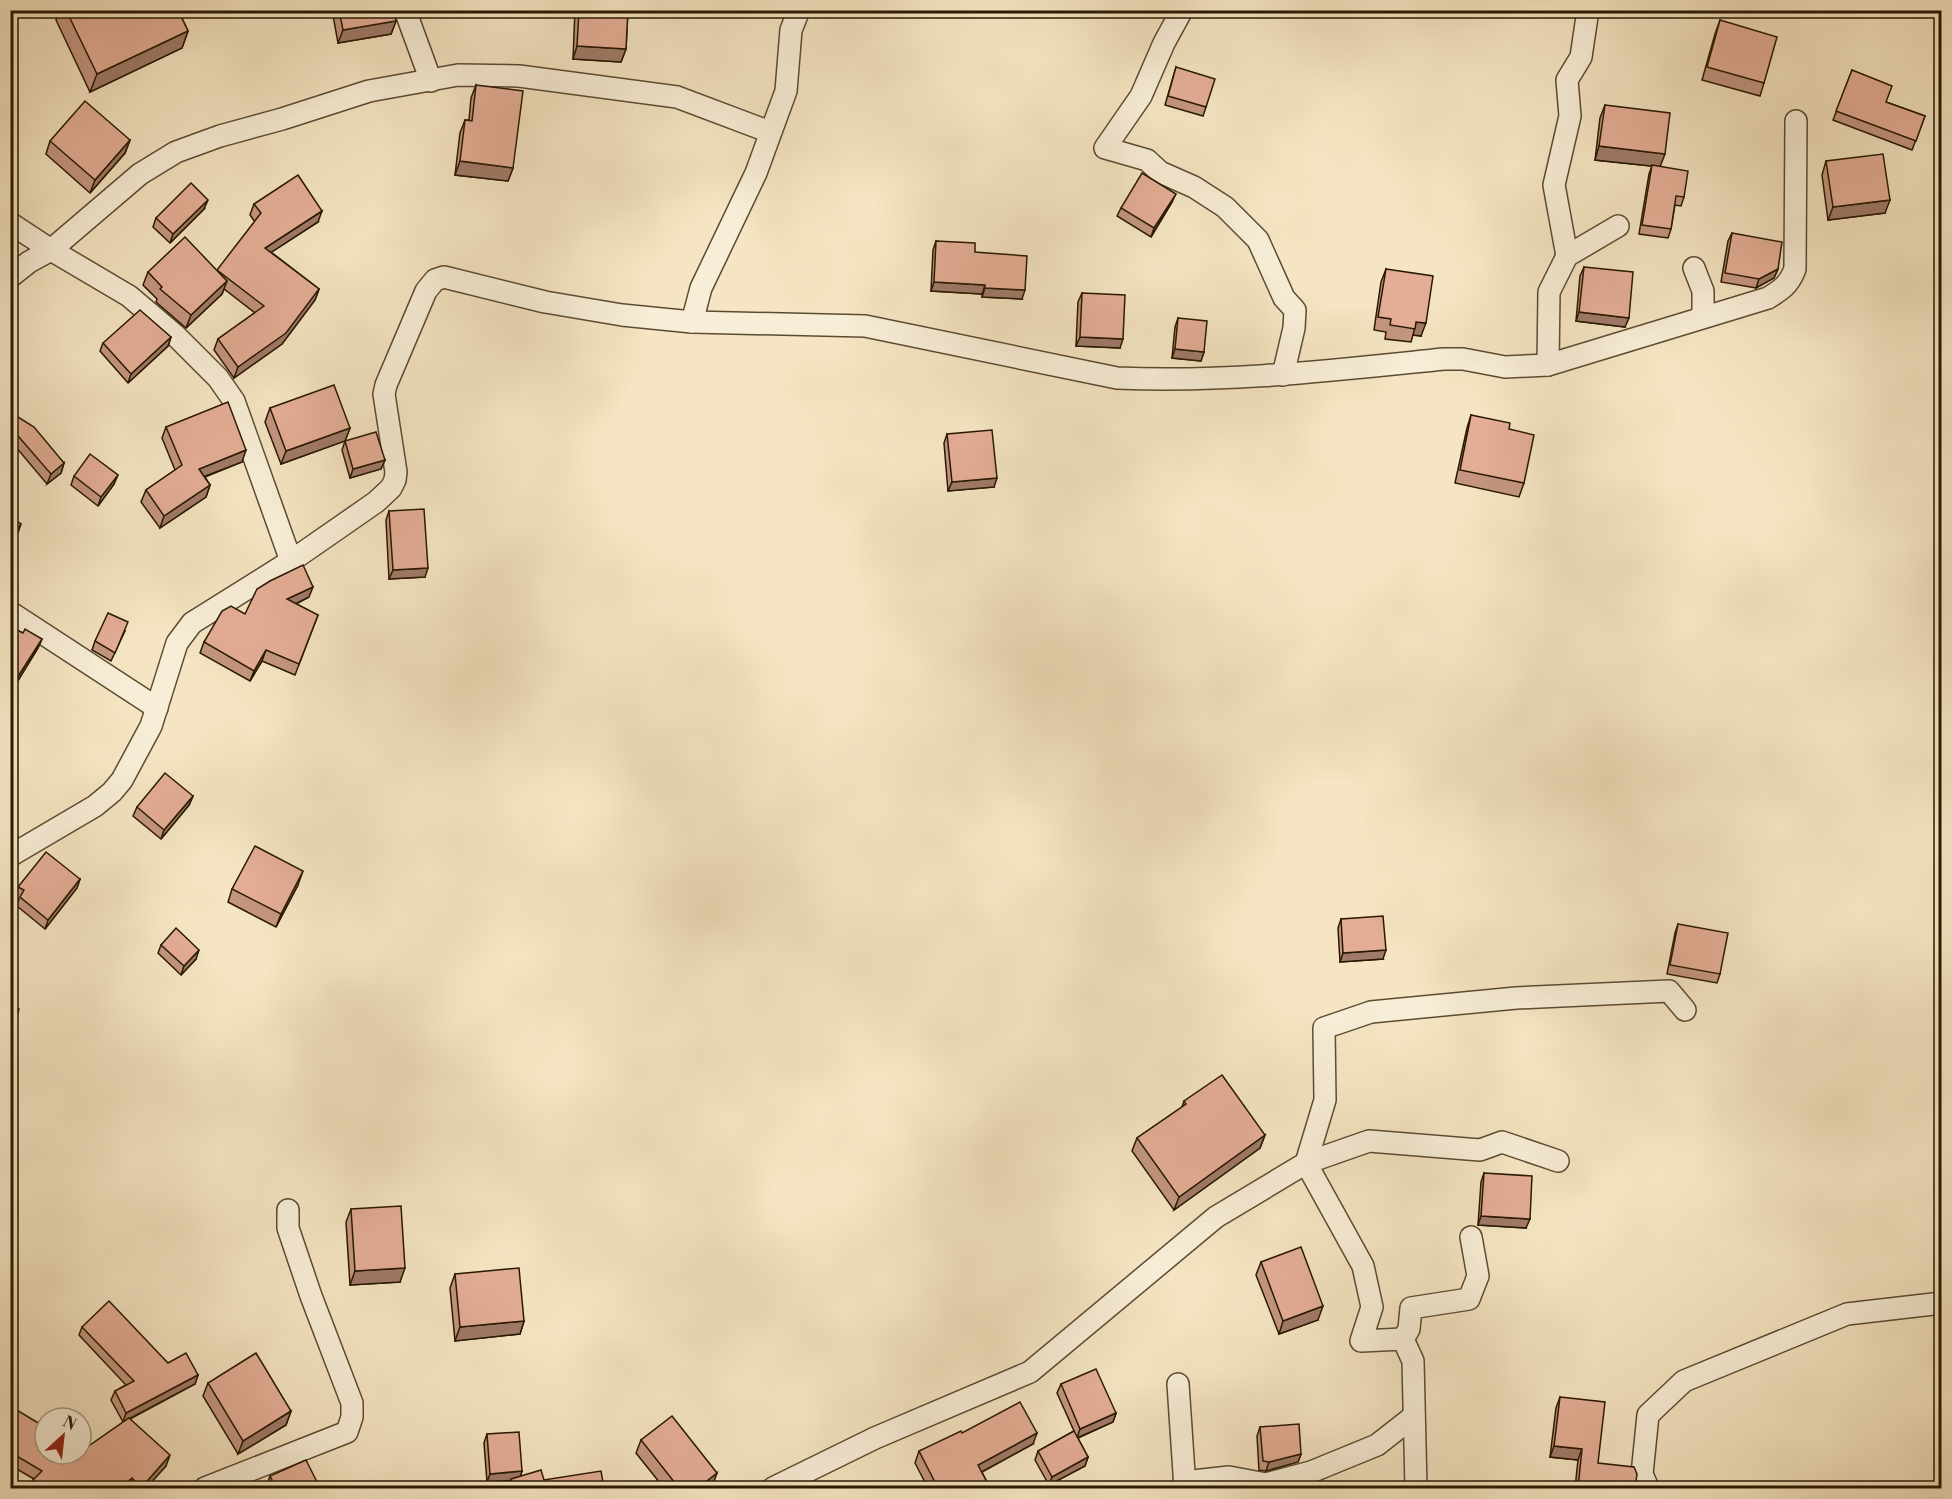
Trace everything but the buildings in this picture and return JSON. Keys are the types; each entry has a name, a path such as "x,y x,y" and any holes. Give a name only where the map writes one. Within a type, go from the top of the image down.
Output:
{"street":[{"path":"405,10 431,81"},
{"path":"692,322 701,288 756,173 786,91 791,30 799,10"},
{"path":"1182,10 1164,43 1141,96 1105,148 1147,160 1160,172 1194,187 1225,207 1258,240 1284,298 1295,310 1294,328 1283,375"},
{"path":"1567,256 1554,184 1570,116 1567,80 1581,57 1588,10"},
{"path":"10,277 29,262 51,250 140,174 176,152 220,136 369,91 458,75 519,76 677,97 770,132"},
{"path":"10,856 95,806 112,792 127,771 151,726 177,643 192,623 291,561 376,502 391,488 396,472 384,394 392,368 426,291 435,280 444,277 545,302 622,315 692,322 865,326 947,345 1117,378 1283,375 1444,359 1463,359 1505,367 1548,365 1768,298 1786,287 1795,269 1796,121"},
{"path":"10,223 129,296 175,335 218,378 234,401 291,561"},
{"path":"1548,365 1549,292 1567,256 1618,226"},
{"path":"1694,268 1703,291 1703,317"},
{"path":"10,612 157,708"},
{"path":"1403,1340 1361,1341 1372,1307 1363,1266 1306,1163 1325,1100 1324,1028 1371,1012 1516,998 1669,992 1685,1010"},
{"path":"773,1488 875,1438 1030,1372 1215,1217 1306,1163 1369,1141 1479,1150 1502,1142 1558,1161"},
{"path":"205,1488 346,1432 352,1417 352,1403 288,1228 288,1210"},
{"path":"1416,1488 1413,1361 1403,1340 1408,1329 1411,1308 1469,1299 1478,1276 1471,1237"},
{"path":"1648,1488 1642,1474 1648,1415 1684,1381 1847,1314 1941,1303"},
{"path":"1178,1384 1185,1485 1229,1477 1266,1484 1311,1472 1377,1445 1414,1416"}]}
